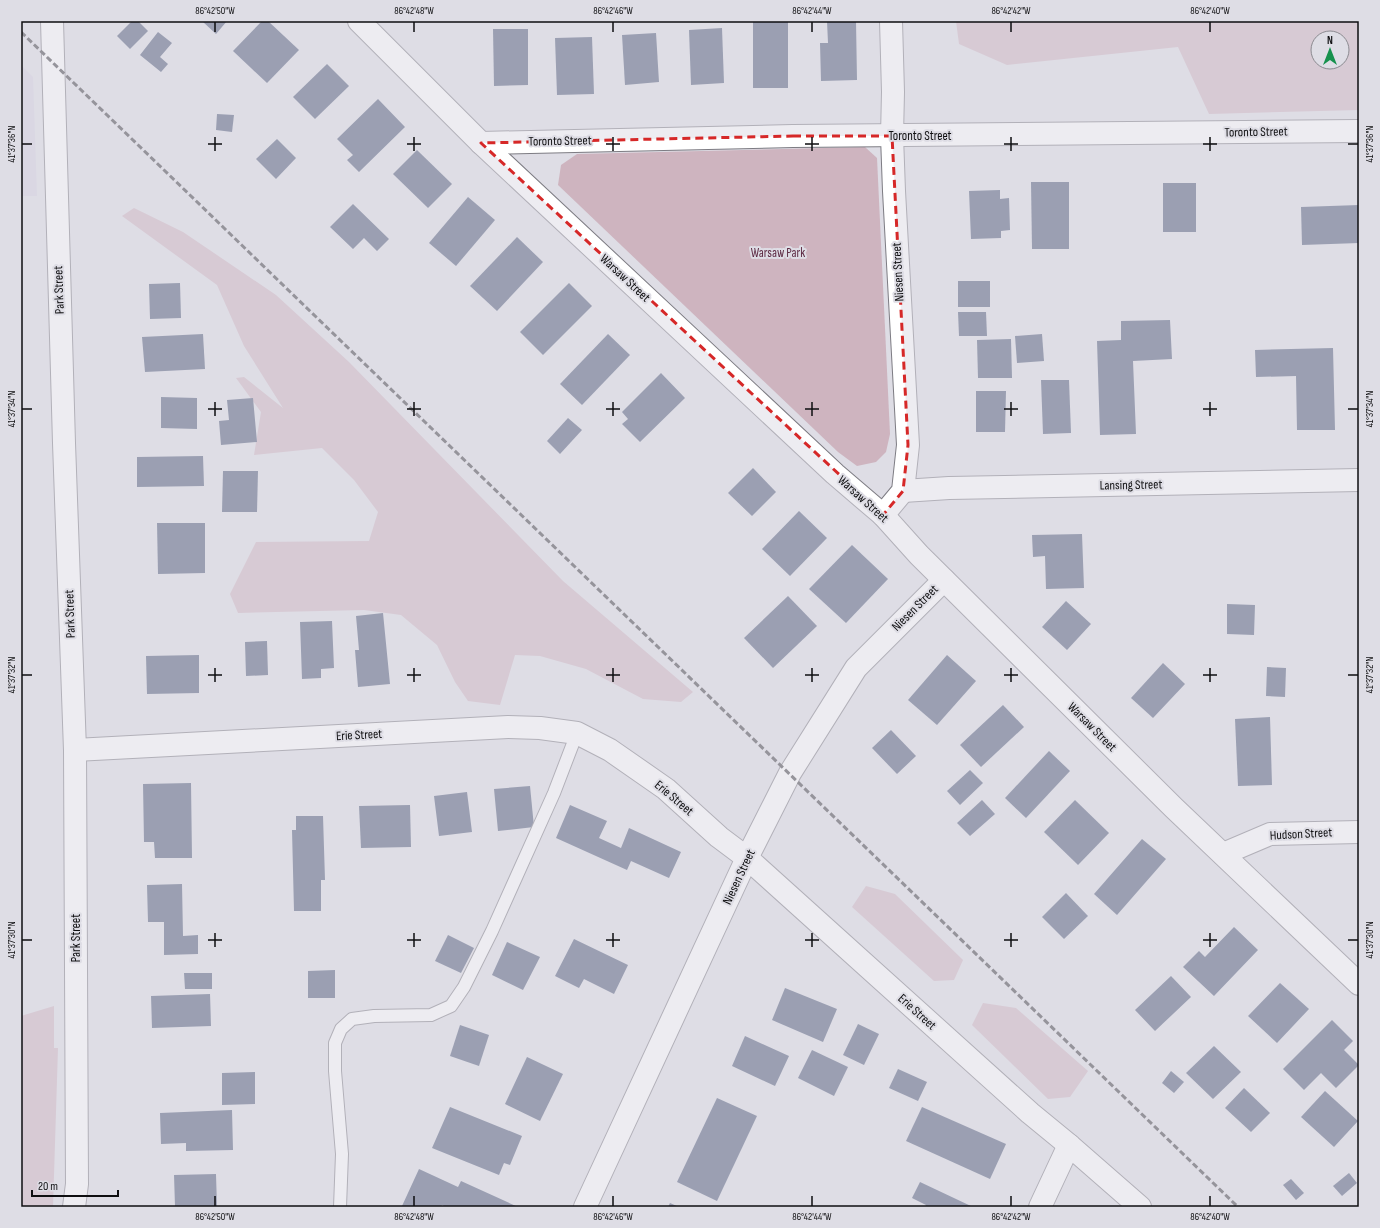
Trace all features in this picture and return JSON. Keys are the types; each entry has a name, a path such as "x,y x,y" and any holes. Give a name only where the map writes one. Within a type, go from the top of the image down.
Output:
{"street":[{"name":"Park Street","path":"52,21 64,443 75,750 77,1184 74,1207"},
{"name":"Warsaw Street","path":"359,21 481,143 834,474 883,515 944,580 1168,802 1359,984"},
{"name":"Niesen Street","path":"891,21 894,199 908,445 903,491"},
{"name":"Toronto Street","path":"481,143 793,136 1359,132"},
{"name":"Lansing Street","path":"903,491 949,488 1359,480"},
{"path":"883,515 903,491"},
{"name":"Niesen Street","path":"585,1207 747,858 790,773 856,668 944,580"},
{"name":"Erie Street","path":"75,750 508,727 540,728 577,734 610,750 666,789 719,836 747,858 1030,1113 1140,1207"},
{"name":"Hudson Street","path":"1223,854 1270,834 1359,832"},
{"path":"1040,1207 1069,1145"}],"lane":[{"path":"340,1207 342,1154 335,1071 335,1043 341,1029 352,1019 374,1016 431,1014 451,1006 464,987 492,932 554,793 577,734"}],"highlighted area":[{"path":"793,136 892,136 908,445 903,491 883,515 481,143"}],"shaded area":[{"path":"21,65 33,77 37,196 21,196"}],"green space":[{"path":"956,21 1359,21 1359,110 1209,114 1178,47 1007,65 959,44"},
{"name":"Warsaw Park","path":"865,147 877,158 890,434 886,452 876,462 857,466 838,452 558,185 561,165 577,154"},
{"path":"134,208 183,232 276,295 349,362 563,581 693,692 681,702 643,699 586,669 540,656 515,655 500,705 468,701 455,682 437,645 401,615 364,610 238,613 230,594 256,542 369,541 378,512 354,480 322,448 254,455 261,412 236,378 244,377 283,408 244,346 217,285 122,216"},
{"path":"866,886 895,894 963,960 954,980 934,981 852,907"},
{"path":"983,1003 1016,1008 1088,1071 1070,1097 1048,1099 972,1025"},
{"path":"54,1006 54,1048 58,1048 53,1207 21,1207 21,1016"}],"building":[{"path":"132,21 138,21 148,31 130,49 117,36"},
{"path":"202,21 227,21 216,34"},
{"path":"262,21 268,21 299,50 267,83 233,51"},
{"path":"753,21 788,21 788,88 753,88"},
{"path":"827,21 856,21 857,80 821,81 820,43 828,43"},
{"path":"722,28 724,83 691,85 689,30"},
{"path":"493,29 528,29 528,85 494,86"},
{"path":"158,32 172,43 160,57 168,64 161,72 140,55"},
{"path":"656,33 659,82 625,85 622,35"},
{"path":"592,37 594,94 557,95 555,38"},
{"path":"327,64 349,86 315,119 293,97"},
{"path":"378,99 405,127 359,172 347,160 353,155 337,139"},
{"path":"217,114 234,115 232,132 216,130"},
{"path":"277,139 296,158 276,179 256,159"},
{"path":"417,150 452,184 428,208 393,174"},
{"path":"1031,182 1069,182 1069,249 1032,249"},
{"path":"1163,183 1196,183 1196,232 1163,232"},
{"path":"1000,190 1000,199 1009,198 1010,230 1001,231 1001,238 971,239 969,191"},
{"path":"468,197 495,220 456,266 429,243"},
{"path":"353,204 389,239 377,251 364,238 353,249 330,227"},
{"path":"1359,205 1359,243 1302,245 1301,207"},
{"path":"517,237 543,262 497,311 470,286"},
{"path":"958,281 990,281 990,307 958,307"},
{"path":"180,283 181,318 150,319 149,284"},
{"path":"569,283 592,306 543,355 520,332"},
{"path":"958,312 986,312 987,336 959,336"},
{"path":"1170,320 1172,359 1133,361 1136,434 1100,435 1097,341 1121,340 1121,321"},
{"path":"203,334 205,369 145,372 142,337"},
{"path":"608,334 630,355 582,405 560,384"},
{"path":"1042,334 1044,361 1017,363 1015,336"},
{"path":"1011,339 1012,378 978,378 977,340"},
{"path":"1333,348 1335,430 1297,430 1296,376 1256,377 1255,350"},
{"path":"661,373 685,398 640,442 622,424 628,419 622,412"},
{"path":"1041,380 1069,380 1071,433 1043,434"},
{"path":"976,391 1006,391 1005,432 976,432"},
{"path":"161,397 197,398 197,429 161,428"},
{"path":"253,398 257,442 221,445 219,421 229,420 227,400"},
{"path":"568,418 582,430 560,454 547,441"},
{"path":"203,456 204,486 137,487 137,457"},
{"path":"753,468 776,492 752,516 728,493"},
{"path":"223,471 258,471 257,512 222,512"},
{"path":"799,511 827,538 790,576 762,549"},
{"path":"157,523 205,523 205,573 158,574"},
{"path":"1082,534 1084,588 1046,589 1045,556 1033,557 1032,535"},
{"path":"852,545 888,579 846,623 809,589"},
{"path":"788,596 817,626 773,668 744,638"},
{"path":"1066,601 1091,624 1067,650 1042,627"},
{"path":"1227,604 1255,605 1254,635 1227,634"},
{"path":"383,613 390,684 358,687 355,650 359,650 356,616"},
{"path":"332,621 334,668 321,669 321,678 302,679 300,622"},
{"path":"267,641 268,675 246,676 245,642"},
{"path":"199,655 199,693 147,694 146,656"},
{"path":"947,655 976,681 937,725 908,700"},
{"path":"1163,663 1185,684 1153,718 1131,698"},
{"path":"1267,667 1286,668 1285,697 1266,696"},
{"path":"1003,705 1024,727 981,767 960,745"},
{"path":"1270,717 1272,785 1238,786 1235,719"},
{"path":"891,730 916,756 897,774 872,748"},
{"path":"1049,751 1070,771 1026,818 1005,798"},
{"path":"970,770 983,783 960,805 947,791"},
{"path":"191,783 192,858 155,858 154,842 144,842 143,784"},
{"path":"530,786 534,827 498,831 494,789"},
{"path":"467,792 472,832 439,836 434,796"},
{"path":"982,800 995,814 970,836 957,823"},
{"path":"1075,800 1109,833 1078,865 1044,832"},
{"path":"410,805 411,847 361,848 359,806"},
{"path":"570,805 607,821 599,838 621,848 629,828 681,852 669,878 631,861 627,870 556,838"},
{"path":"296,816 323,816 325,880 321,880 321,911 294,911 292,830 296,830"},
{"path":"1142,839 1166,859 1117,915 1094,894"},
{"path":"182,884 183,936 198,935 198,954 164,955 164,922 148,922 147,885"},
{"path":"1066,893 1088,916 1064,939 1042,917"},
{"path":"1234,927 1258,950 1214,996 1183,967 1199,951 1205,957"},
{"path":"448,935 474,948 461,973 435,961"},
{"path":"574,939 628,965 614,994 584,979 579,988 555,976"},
{"path":"507,942 540,957 523,990 492,975"},
{"path":"335,970 335,998 308,998 308,971"},
{"path":"184,973 212,973 212,989 185,989"},
{"path":"1171,976 1191,997 1155,1031 1135,1010"},
{"path":"1280,983 1309,1009 1277,1043 1248,1016"},
{"path":"785,988 837,1009 823,1042 772,1020"},
{"path":"210,994 211,1026 152,1028 151,996"},
{"path":"1332,1020 1353,1041 1344,1050 1359,1065 1336,1088 1321,1073 1304,1090 1283,1069"},
{"path":"858,1024 879,1034 864,1065 843,1055"},
{"path":"460,1025 489,1035 479,1066 450,1056"},
{"path":"745,1036 789,1056 775,1086 732,1066"},
{"path":"1214,1046 1241,1072 1213,1099 1186,1073"},
{"path":"812,1050 848,1067 834,1096 798,1078"},
{"path":"527,1057 563,1074 540,1121 505,1104"},
{"path":"898,1069 927,1082 918,1101 889,1088"},
{"path":"1171,1071 1184,1082 1174,1093 1162,1083"},
{"path":"255,1072 255,1104 222,1105 222,1073"},
{"path":"1244,1088 1270,1113 1251,1132 1225,1108"},
{"path":"1325,1091 1358,1121 1334,1147 1301,1117"},
{"path":"717,1098 757,1116 717,1201 677,1182"},
{"path":"450,1107 522,1136 510,1165 504,1163 499,1175 432,1148"},
{"path":"922,1107 1006,1144 990,1179 906,1141"},
{"path":"232,1110 233,1150 186,1151 186,1143 161,1144 160,1113"},
{"path":"419,1169 458,1187 461,1181 518,1207 446,1207 442,1205 441,1207 402,1206"},
{"path":"1349,1173 1357,1183 1342,1196 1333,1186"},
{"path":"216,1174 217,1207 175,1207 174,1175"},
{"path":"1291,1179 1304,1193 1296,1200 1283,1185"},
{"path":"920,1182 973,1207 925,1207 926,1205 912,1198"},
{"path":"670,1203 679,1207 668,1207"}],"railway":[{"path":"21,32 1238,1207"}]}
